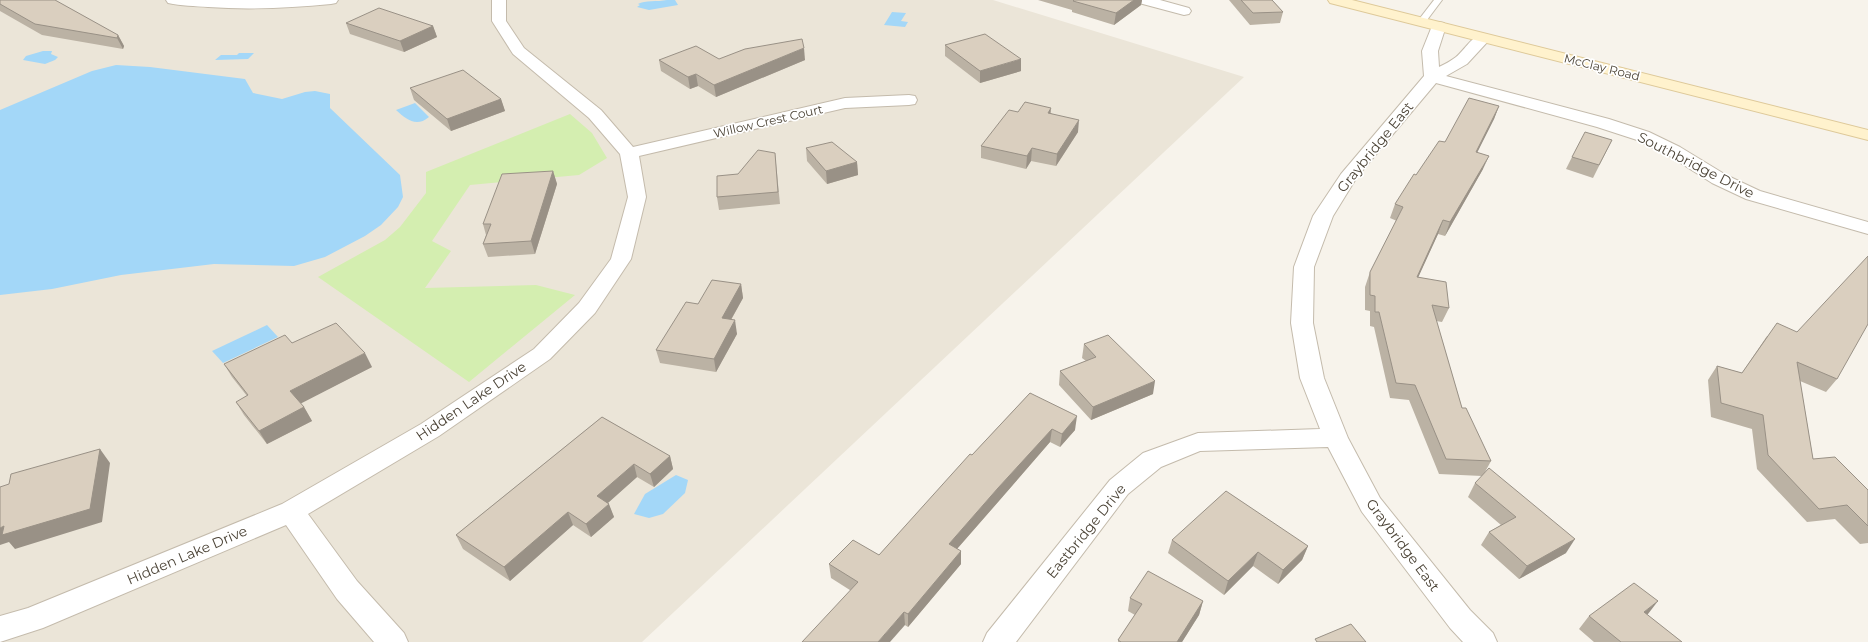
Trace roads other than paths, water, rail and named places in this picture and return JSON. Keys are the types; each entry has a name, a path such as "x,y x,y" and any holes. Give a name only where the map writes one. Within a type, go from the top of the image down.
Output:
{"main road":[{"name":"McClay Road","path":"1335,0 1868,135"}],"street":[{"path":"172,0 218,4 331,0"},
{"path":"499,0 499,21 518,51 595,114 629,153"},
{"path":"1144,0 1184,11"},
{"path":"1432,77 1430,51 1439,26"},
{"name":"Graybridge East","path":"1482,642 1460,620 1371,505 1336,438 1312,378 1302,323 1304,267 1323,216 1350,174 1432,77 1461,60 1484,38"},
{"name":"Southbridge Drive","path":"1432,77 1603,123 1643,136 1674,151 1719,179 1753,195 1868,228"},
{"name":"Willow Crest Court","path":"629,153 845,103 908,100"},
{"name":"Hidden Lake Drive","path":"0,629 33,619 291,511 430,430 542,354 587,308 621,259 637,197 629,153"},
{"name":"Eastbridge Drive","path":"998,642 1119,487 1152,460 1198,442 1336,438"},
{"path":"291,511 347,590 393,642"}],"lane":[{"path":"1421,22 1438,0"}],"water":[{"path":"675,0 678,5 649,10 637,7 640,5 638,4 644,2"},
{"path":"892,12 906,13 901,21 908,22 905,27 884,25"},
{"path":"43,51 52,51 51,54 58,57 55,60 45,64 23,60 26,56"},
{"path":"239,53 254,53 248,59 215,60 221,55 237,55"},
{"path":"116,65 150,67 245,79 253,93 282,99 305,92 315,91 330,94 330,108 400,175 403,197 398,207 381,225 365,236 325,257 294,266 214,264 121,275 52,289 0,295 0,110 92,71"},
{"path":"415,103 429,117 420,122 415,122 407,119 396,110"},
{"path":"267,325 278,337 223,363 212,351"},
{"path":"676,475 688,480 685,493 663,514 649,518 634,514 645,494"}]}
